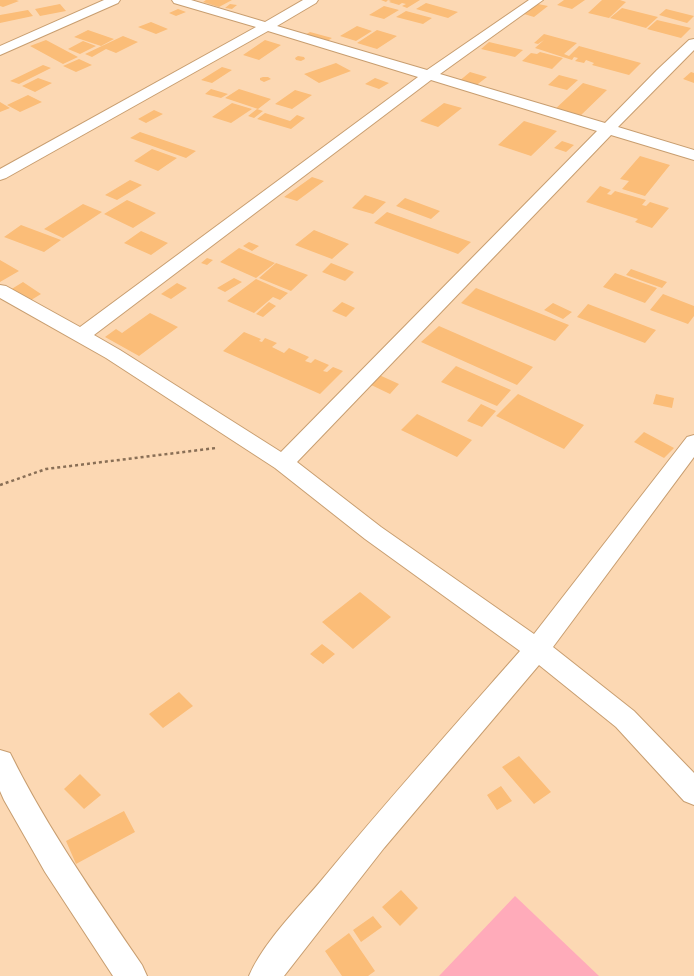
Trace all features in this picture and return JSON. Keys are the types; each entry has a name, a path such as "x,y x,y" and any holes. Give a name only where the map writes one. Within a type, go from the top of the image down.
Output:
{"street":[{"path":"0,51 114,0"},
{"path":"178,0 694,155"},
{"path":"0,175 312,0"},
{"path":"80,336 428,76 537,0"},
{"path":"283,463 662,73 694,43"},
{"path":"0,290 113,354 283,463 373,533 537,649 625,719 694,792"},
{"path":"265,976 281,953 374,838 537,649 694,442"},
{"path":"0,762 14,790 55,862 131,976"}],"path":[{"path":"0,485 46,469 252,444"}],"shaded area":[{"path":"515,896 599,976 439,976"}],"building":[{"path":"0,0 19,1 3,7 0,6"},
{"path":"206,0 232,0 219,7 203,2"},
{"path":"388,0 420,0 407,8 402,6 406,4 402,3 399,5 389,2 391,1"},
{"path":"564,0 585,0 572,9 557,5"},
{"path":"602,0 620,0 626,2 609,18 588,13"},
{"path":"426,3 458,12 448,18 416,9"},
{"path":"60,4 66,11 40,16 35,9"},
{"path":"230,4 237,5 232,9 225,8"},
{"path":"538,4 548,6 534,17 524,14"},
{"path":"384,6 399,10 384,19 369,15"},
{"path":"622,8 658,17 646,28 610,18"},
{"path":"178,9 186,12 176,16 169,13"},
{"path":"666,9 694,16 687,23 659,15"},
{"path":"28,10 33,16 0,23 0,15"},
{"path":"406,11 432,18 423,24 396,17"},
{"path":"657,20 691,28 681,38 647,29"},
{"path":"151,22 168,29 156,34 138,27"},
{"path":"357,26 372,31 356,41 340,36"},
{"path":"88,30 114,39 101,46 74,37"},
{"path":"377,30 397,36 377,49 357,43"},
{"path":"310,32 332,38 324,43 303,36"},
{"path":"544,34 577,43 564,54 569,56 579,46 641,63 629,75 592,65 594,63 586,60 584,63 575,61 578,58 574,57 572,60 535,48 544,40 538,44 534,43"},
{"path":"123,36 138,42 116,53 106,49 92,57 85,54"},
{"path":"46,40 78,57 63,64 30,46"},
{"path":"265,40 281,45 259,60 243,55"},
{"path":"83,41 96,46 80,54 68,49"},
{"path":"489,42 523,50 515,57 481,49"},
{"path":"540,52 563,58 552,69 522,61 531,53 537,54"},
{"path":"298,56 304,57 305,59 301,61 296,60 295,58"},
{"path":"79,59 92,65 76,72 63,66"},
{"path":"336,63 351,71 319,83 304,74"},
{"path":"43,65 51,68 19,84 10,81"},
{"path":"222,67 232,70 212,83 201,80"},
{"path":"470,72 487,77 474,87 458,82"},
{"path":"691,72 694,73 694,83 683,79"},
{"path":"559,75 578,80 567,90 548,85"},
{"path":"268,77 271,79 264,82 260,80 260,78"},
{"path":"38,78 52,83 35,92 22,86"},
{"path":"375,78 389,83 379,89 365,84"},
{"path":"583,83 607,90 578,118 553,111"},
{"path":"211,89 228,94 221,98 205,94"},
{"path":"239,89 271,99 258,109 225,98"},
{"path":"295,90 312,95 292,109 275,104"},
{"path":"28,95 42,102 20,112 7,105"},
{"path":"0,102 10,108 0,112"},
{"path":"232,103 252,109 231,123 212,117"},
{"path":"444,103 462,108 438,127 420,121"},
{"path":"257,109 263,111 254,118 248,116"},
{"path":"154,110 163,114 146,123 138,119"},
{"path":"265,113 290,121 297,115 305,118 291,129 257,119"},
{"path":"524,121 557,131 531,156 498,145"},
{"path":"140,132 196,151 186,158 130,138"},
{"path":"562,141 574,145 566,152 554,148"},
{"path":"152,149 177,158 158,171 134,161"},
{"path":"640,156 670,165 645,196 622,189 629,181 620,179"},
{"path":"312,177 324,181 297,201 284,197"},
{"path":"130,180 142,185 117,200 105,195"},
{"path":"600,186 611,190 607,194 611,195 615,191 646,200 642,205 646,206 650,202 669,208 652,228 635,222 638,219 586,202"},
{"path":"365,195 386,202 373,214 352,208"},
{"path":"405,198 440,211 431,219 396,206"},
{"path":"127,200 156,213 133,228 104,214"},
{"path":"83,204 102,212 63,238 44,229"},
{"path":"387,212 471,242 458,254 374,223"},
{"path":"21,225 61,240 44,252 4,237"},
{"path":"314,230 349,244 332,259 295,245"},
{"path":"141,231 168,243 151,255 124,243"},
{"path":"249,242 259,246 252,251 243,246"},
{"path":"239,248 275,263 256,278 220,262"},
{"path":"207,258 213,260 207,265 201,263"},
{"path":"0,260 19,271 0,282"},
{"path":"276,263 308,275 291,291 259,278"},
{"path":"331,263 354,272 345,281 322,272"},
{"path":"631,269 667,282 662,288 626,275"},
{"path":"615,273 657,288 645,303 603,287"},
{"path":"234,278 242,282 225,292 217,288"},
{"path":"256,279 288,293 280,300 273,297 254,313 227,301"},
{"path":"23,282 41,294 28,302 10,290"},
{"path":"177,283 187,288 171,299 161,294"},
{"path":"476,288 569,325 555,341 461,303"},
{"path":"663,294 694,306 694,316 688,324 650,310"},
{"path":"269,302 276,306 263,317 256,314"},
{"path":"342,302 355,308 346,317 332,311"},
{"path":"553,303 572,312 563,319 544,310"},
{"path":"588,304 656,330 645,343 577,317"},
{"path":"150,313 178,327 139,356 105,337 116,329 122,333"},
{"path":"439,326 533,367 517,385 421,342"},
{"path":"244,332 261,339 259,341 262,342 265,338 277,343 272,347 284,353 289,348 309,357 305,361 311,363 315,359 329,365 323,371 327,372 333,367 343,371 320,394 223,351"},
{"path":"456,366 511,390 497,406 441,382"},
{"path":"377,374 399,384 390,394 367,383"},
{"path":"518,394 584,425 564,449 496,416"},
{"path":"656,394 674,398 672,408 653,404"},
{"path":"481,404 496,411 482,427 467,421"},
{"path":"417,414 472,440 457,457 401,430"},
{"path":"644,432 674,448 664,458 634,442"},
{"path":"360,592 391,617 353,649 322,622"},
{"path":"322,644 335,654 323,664 310,654"},
{"path":"179,692 193,706 163,728 149,714"},
{"path":"519,756 551,792 534,804 502,767"},
{"path":"80,774 101,795 84,809 64,789"},
{"path":"501,786 512,801 497,810 487,795"},
{"path":"124,811 135,832 76,864 66,841"},
{"path":"401,890 418,908 400,926 382,907"},
{"path":"373,916 382,927 361,942 353,930"},
{"path":"349,933 375,971 368,976 342,976 325,951"}]}
